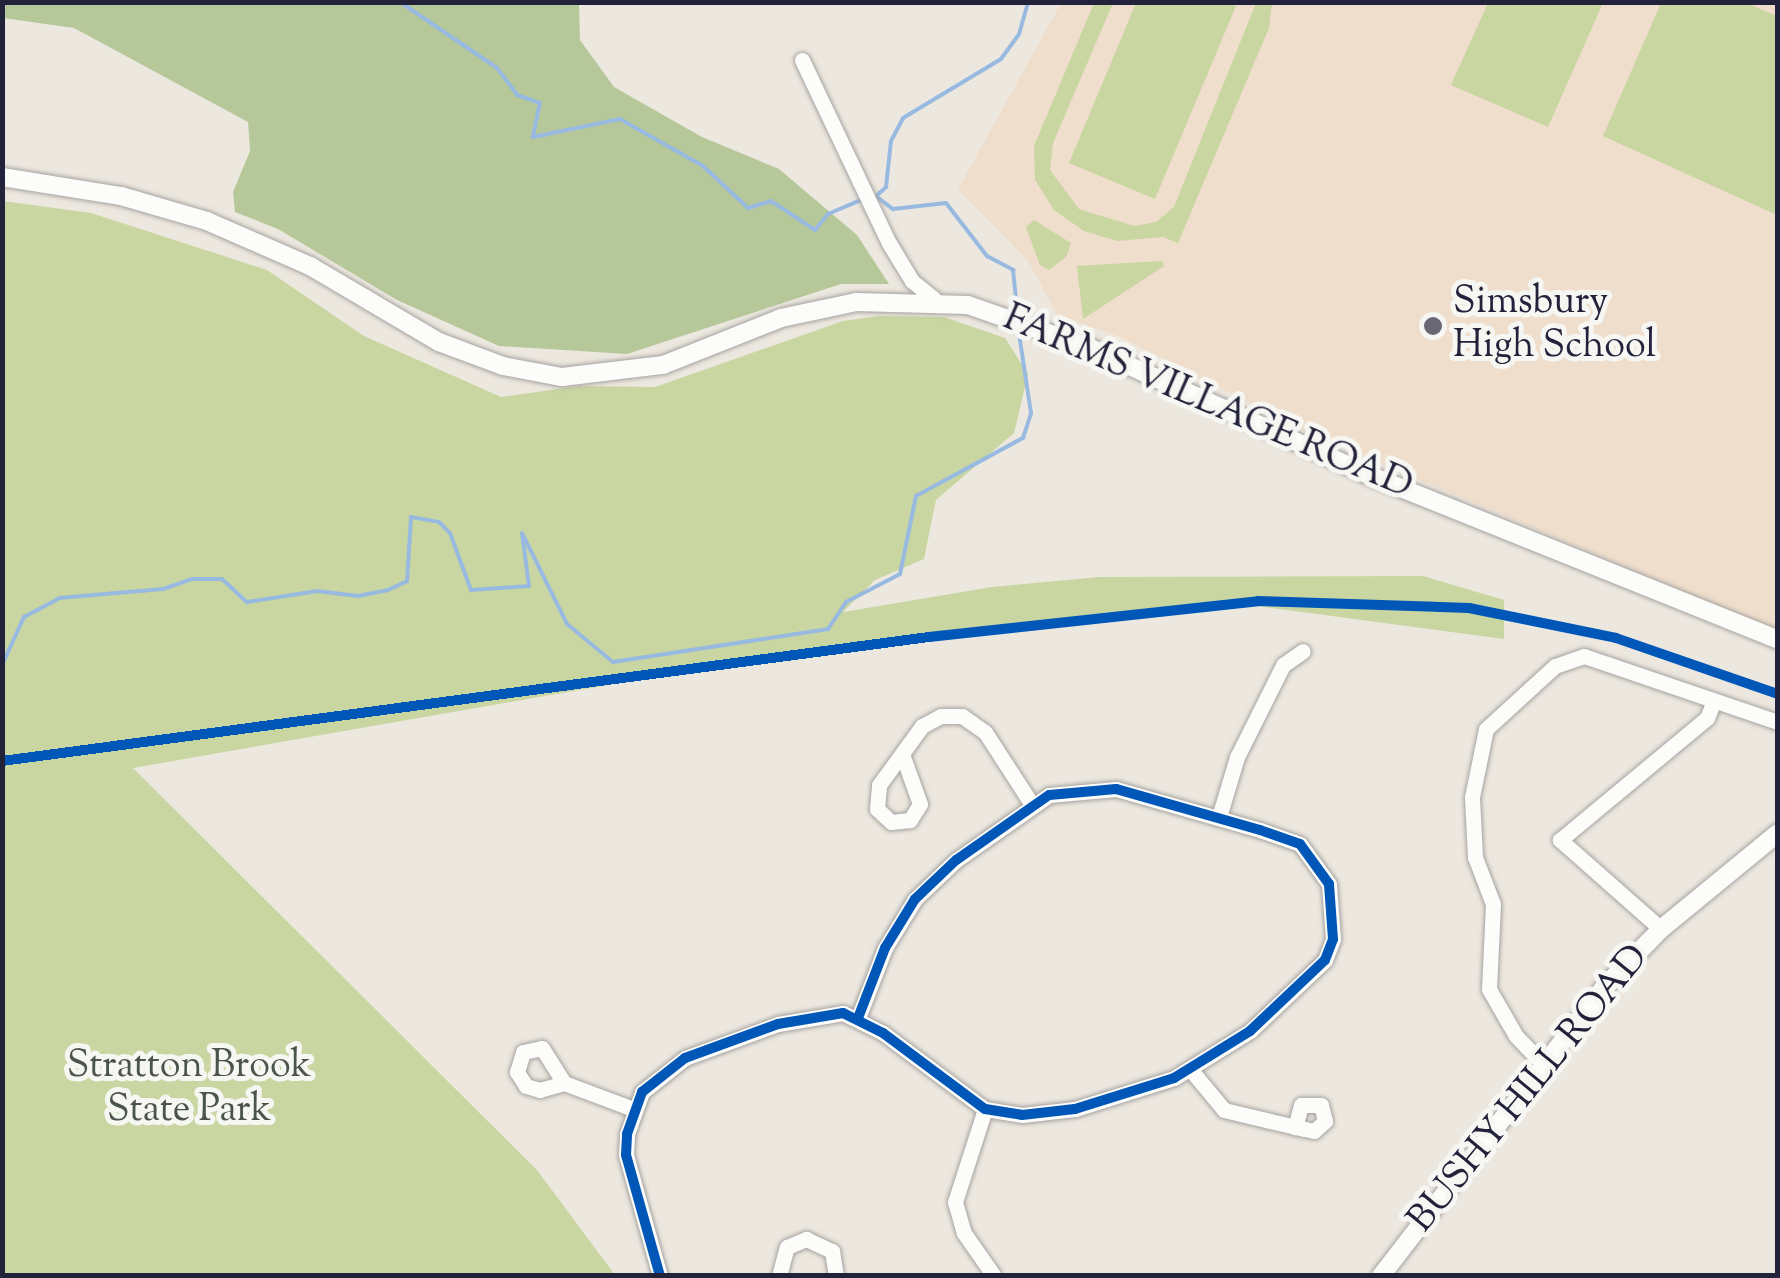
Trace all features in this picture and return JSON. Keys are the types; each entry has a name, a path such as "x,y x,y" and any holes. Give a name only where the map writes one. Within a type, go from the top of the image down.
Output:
{"main road":[{"name":"FARMS VILLAGE ROAD","path":"2,177 121,196 207,222 276,249 439,342 503,366 562,376 663,365 827,307 934,299 1011,318 1376,478 1778,640"},
{"name":"BUSHY HILL ROAD","path":"1381,1276 1542,1064 1661,928 1778,833"}],"street":[{"path":"802,60 912,281 934,299"},
{"path":"1219,817 1237,757 1283,665 1303,651"},
{"path":"1542,1064 1516,1036 1490,989 1493,904 1475,856 1472,797 1480,740 1496,717 1572,656 1620,664 1713,702 1778,722"},
{"path":"1661,928 1560,840 1707,718 1713,702"},
{"path":"902,754 931,720 962,716 998,745 1030,803"},
{"path":"660,1276 626,1155 633,1110 654,1077 710,1048 820,1013 858,1018 984,1109 1022,1115 1075,1110 1190,1069 1250,1031 1325,960 1333,939 1329,884 1300,844 1219,817 1093,786 1030,803 915,899 890,940 858,1018"},
{"path":"1190,1069 1224,1110 1295,1127"},
{"path":"564,1084 633,1110"},
{"path":"984,1109 955,1197 961,1228 994,1276"},
{"path":"778,1276 787,1247 806,1239 832,1251 836,1276"}],"shaded area":[{"name":"Simsbury High School","path":"1061,3 1777,3 1777,631 1304,431 1118,336 1058,316 1028,261 958,189"}],"green space":[{"path":"3,2 579,3 580,40 614,87 702,137 779,169 857,235 889,284 841,284 627,354 499,346 397,300 278,229 235,212 233,192 250,151 248,122 74,28 3,18"},
{"path":"1228,2 1236,6 1155,199 1069,163 1136,3"},
{"path":"1094,3 1113,3 1053,143 1050,170 1079,209 1134,226 1156,222 1174,207 1256,3 1272,3 1269,28 1178,243 1163,237 1117,241 1084,231 1054,210 1035,180 1034,146"},
{"path":"1488,3 1603,3 1548,127 1451,85"},
{"path":"1661,3 1746,3 1777,16 1777,215 1603,136"},
{"name":"Stratton Brook State Park","path":"3,201 91,213 267,270 364,336 501,397 579,386 655,387 843,321 879,316 944,317 1005,338 1028,374 1014,433 936,500 924,559 875,580 843,612 992,587 1099,577 1423,576 1504,600 1504,639 1235,603 1181,605 659,676 133,768 537,1170 615,1275 3,1275"},
{"path":"1034,220 1071,243 1066,257 1049,270 1040,265 1026,227"},
{"path":"1162,261 1164,266 1083,319 1077,266"}],"waterway":[{"path":"400,2 497,68 517,95 540,103 533,137 620,119 703,166 748,208 771,201 815,230 828,214 861,200"},
{"path":"875,197 886,187 891,141 903,118 1001,59 1019,34 1028,2"},
{"path":"877,197 893,209 946,203 987,256 1013,270 1018,318"},
{"path":"2,665 24,617 59,598 163,589 192,579 222,579 247,602 317,591 358,596 388,590 407,581 411,517 439,522 450,533 471,590 529,586 522,533 567,624 613,662 828,629 846,602 900,574 916,496 1023,438 1031,413 1018,327"}],"cycle path":[{"path":"2,761 929,637 1258,601 1469,608 1616,638 1778,694"},
{"path":"660,1276 626,1155 627,1134 642,1092 685,1058 778,1024 843,1013 883,1033 985,1109 1022,1115 1075,1109 1174,1078 1250,1031 1325,960 1333,939 1329,884 1300,844 1260,830 1116,789 1049,795 956,860 915,899 885,948 858,1018"}],"place":[{"name":"Simsbury High School","path":"1433,326"}]}
